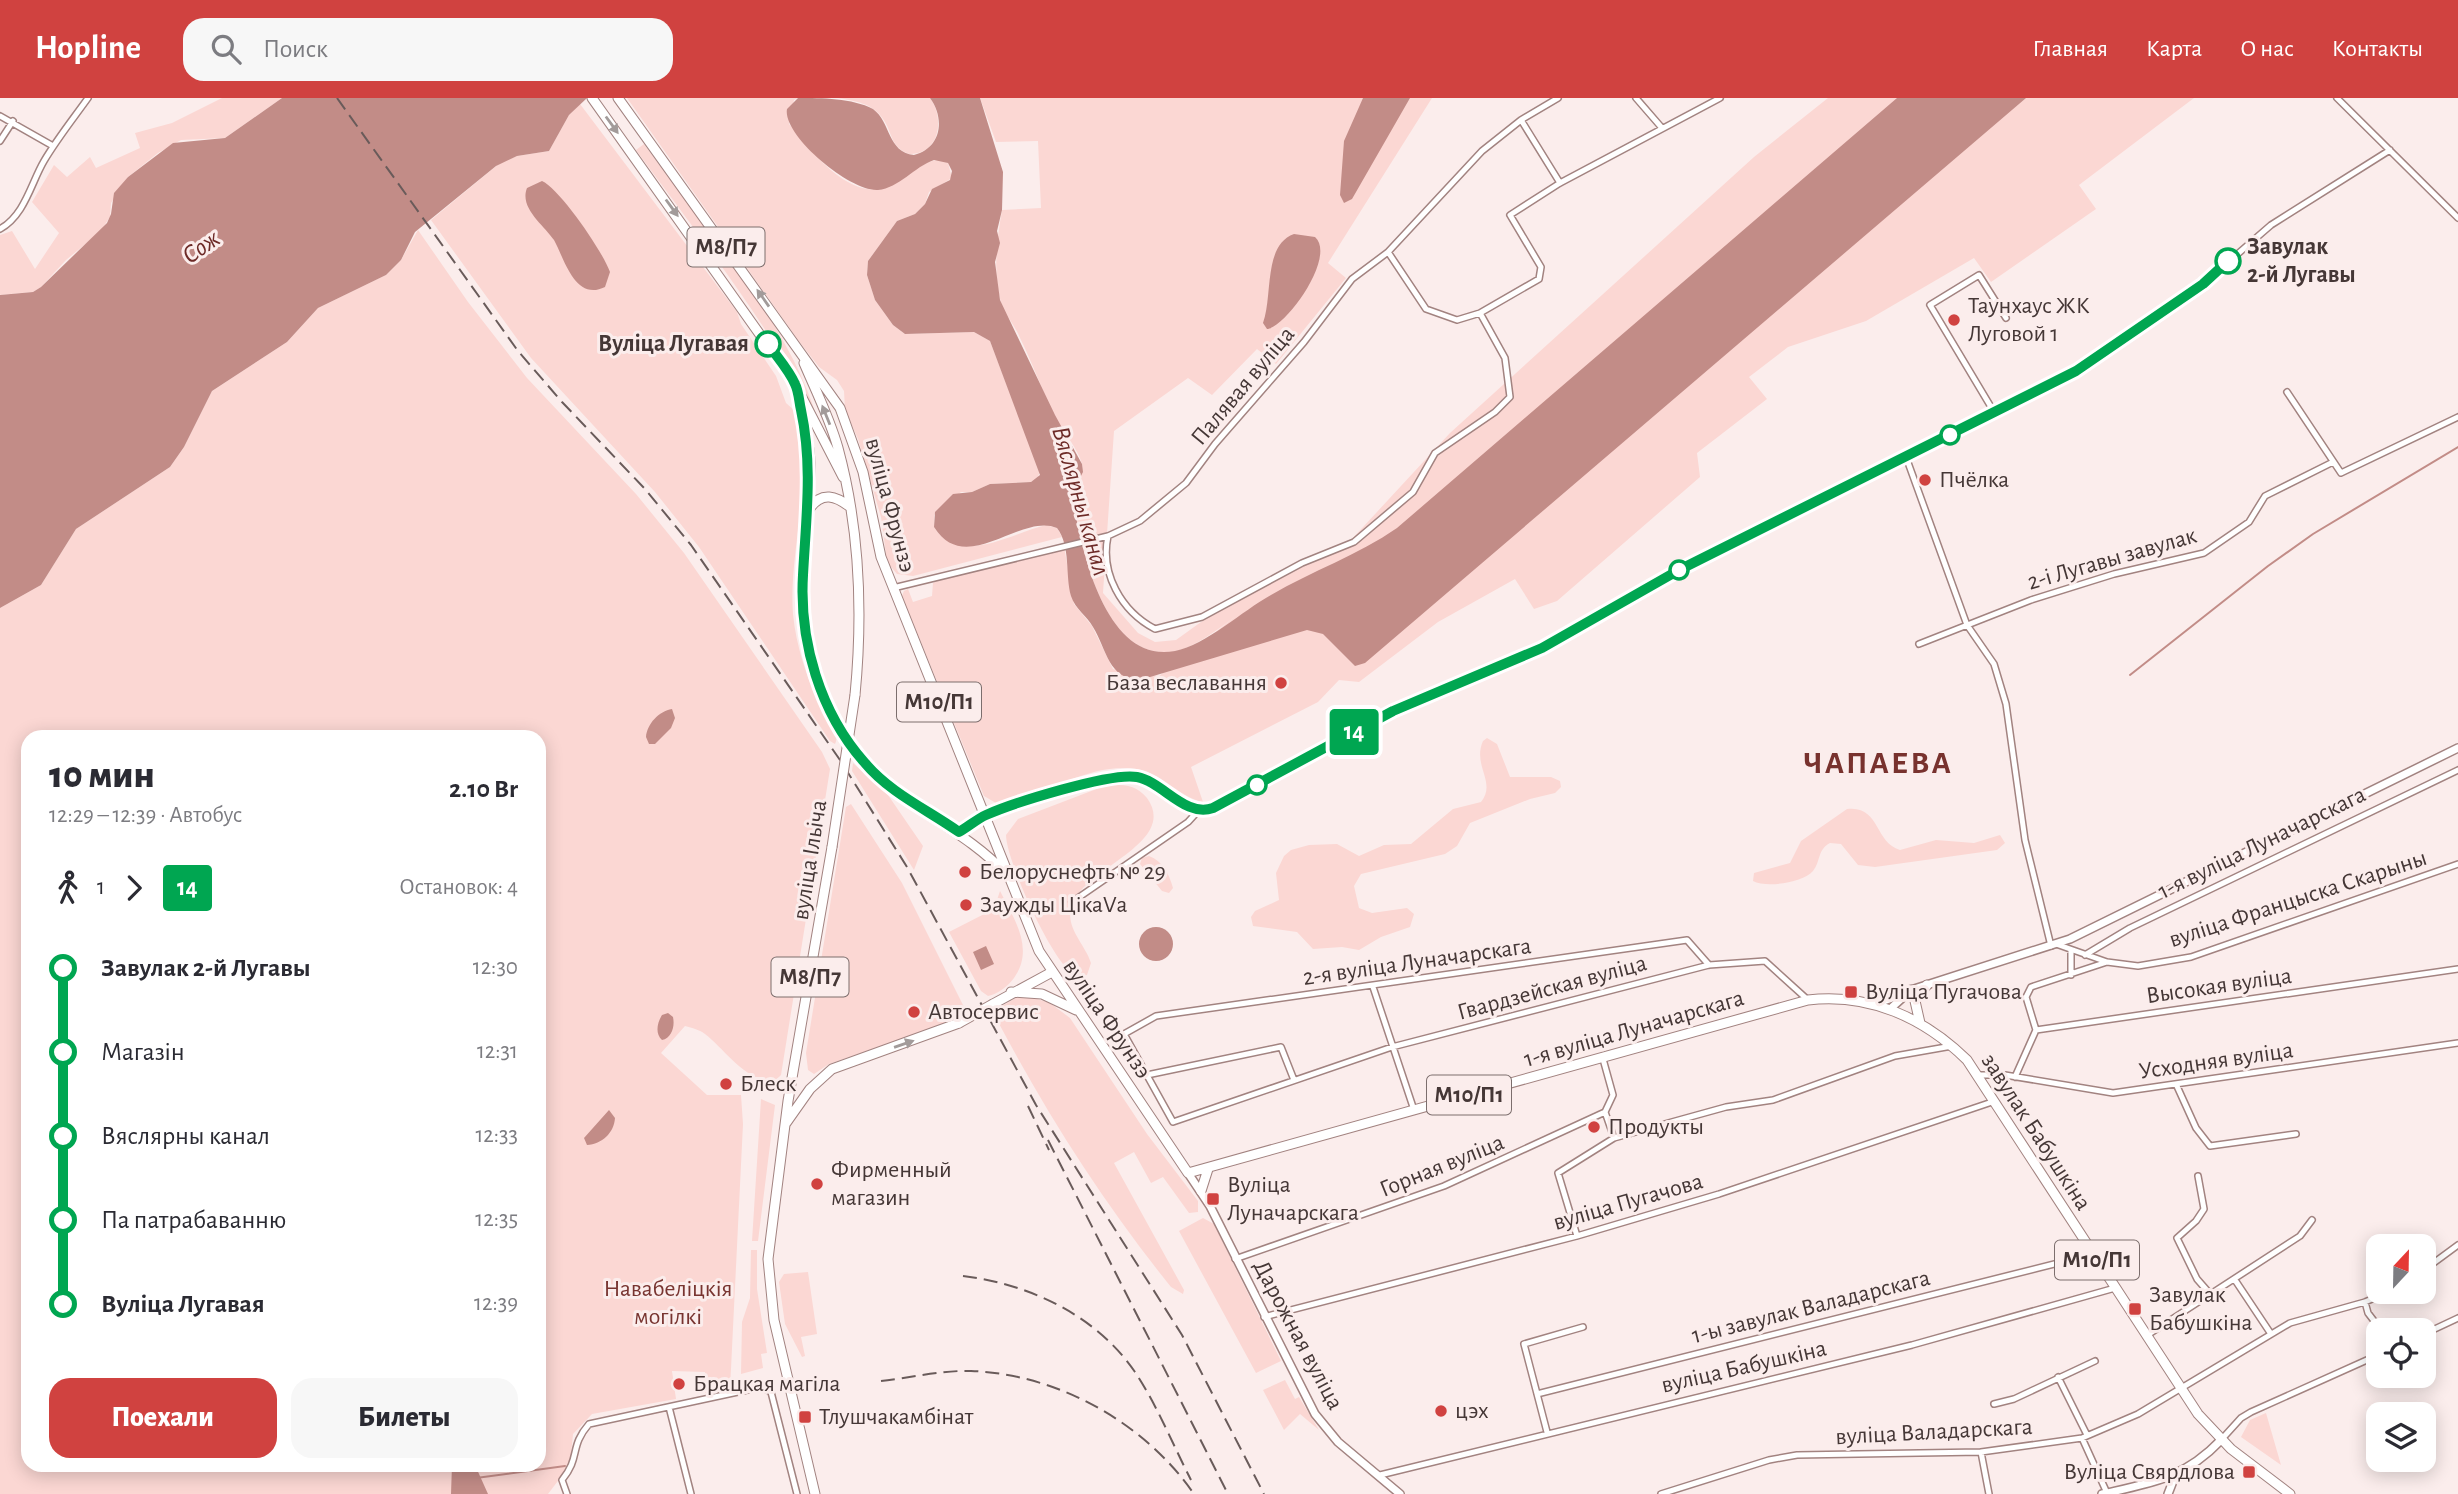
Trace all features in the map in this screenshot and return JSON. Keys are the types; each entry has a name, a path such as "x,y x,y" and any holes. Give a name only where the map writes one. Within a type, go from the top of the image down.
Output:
{"main road":[{"name":"М8/П7","path":"592,98 795,384"},
{"name":"вуліца Фрунзэ","path":"618,98 801,355 827,386 856,447 877,544 893,588 1040,951 1188,1173"},
{"name":"вуліца Ільіча","path":"801,355 838,446 851,508 861,610 855,695 785,1124 772,1214 768,1278 775,1320 816,1494"},
{"name":"вуліца Ільіча","path":"795,384 843,477"},
{"name":"М10/П1","path":"795,384 810,460 803,575 804,622 808,649 826,701 856,752 875,774 978,845 1010,877"},
{"path":"809,510 818,498 828,496 851,508"},
{"path":"959,832 985,815"},
{"path":"785,1124 810,1090 832,1069 959,1023 1011,992 1052,972"},
{"path":"1920,1023 1914,1001 1927,985"},
{"path":"1875,1003 1911,990"},
{"path":"1011,992 1042,994 1078,1010"},
{"name":"1-я вуліца Луначарскага","path":"1188,1173 1808,1000 1850,998 1890,1009"},
{"name":"завулак Бабушкіна","path":"1890,1009 1920,1023 1952,1045 1979,1075 2179,1387 2221,1440"},
{"path":"1200,1191 1209,1169"},
{"name":"М10/П1","path":"2221,1440 2290,1494"}],"street":[{"path":"0,229 10,222 34,188 42,164 88,98"},
{"name":"Палявая вуліца","path":"893,588 1108,536 1140,521 1186,484 1228,427 1304,342 1352,279 1388,252 1482,151 1521,120 1558,98"},
{"path":"1636,98 1662,128"},
{"path":"1388,252 1426,309 1457,320 1480,313 1534,284 1540,275 1541,267 1510,215 1560,183 1720,98"},
{"path":"2337,98 2458,218"},
{"path":"0,116 54,146"},
{"path":"1521,120 1560,183"},
{"path":"0,141 13,121"},
{"path":"1072,902 1188,822 1199,810 1213,808 1238,796 1393,711 1542,648 1679,570 2076,371 2203,284 2271,225 2390,150"},
{"path":"1993,412 1930,305 1979,275 2006,318"},
{"path":"1108,536 1105,563 1111,582 1142,622 1155,629 1202,617 1302,563 1354,542 1413,492 1436,453 1495,412 1510,397 1505,358 1480,313"},
{"path":"2287,392 2337,471 2346,472 2458,417"},
{"path":"1906,457 1967,625 1994,664 2006,704 2025,840 2054,945"},
{"name":"2-і Лугавы завулак","path":"1919,644 2031,600 2114,574 2204,553 2249,522 2265,496 2333,462"},
{"path":"1890,1009 1911,990 2054,945 2458,748"},
{"name":"1-я вуліца Луначарскага","path":"2085,955 2130,928 2458,770"},
{"path":"985,815 1100,780 1124,776 1153,782 1199,810"},
{"name":"вуліца Францыска Скарыны","path":"2036,1030 2027,1003 2029,990 2107,962 2138,966 2192,957 2458,864"},
{"name":"2-я вуліца Луначарскага","path":"1147,1075 1124,1034 1156,1016 1687,940 1709,965"},
{"path":"2054,945 2107,962"},
{"path":"2071,951 2071,975"},
{"name":"Гвардзейская вуліца","path":"1147,1075 1172,1122 1392,1047 1709,965 1765,961 1808,1000"},
{"name":"Высокая вуліца","path":"2036,1030 2458,970"},
{"path":"1373,987 1414,1110"},
{"path":"2015,1077 2036,1030"},
{"name":"Усходняя вуліца","path":"1979,1075 2015,1077 2113,1093 2458,1043"},
{"path":"1577,1236 1558,1173 1614,1138 1726,1107 1773,1100 1895,1056 1952,1045"},
{"path":"1147,1075 1282,1047 1294,1080"},
{"path":"1603,1059 1614,1095 1605,1112 1614,1138"},
{"path":"2176,1084 2205,1144 2210,1146 2295,1134"},
{"name":"вуліца Пугачова","path":"1264,1317 1577,1236 1719,1194 1995,1101"},
{"name":"Горная вуліца","path":"1236,1259 1444,1186 1605,1112"},
{"name":"Дарожная вуліца","path":"1188,1173 1236,1259 1315,1414 1338,1442 1401,1494"},
{"path":"2198,1176 2204,1209 2196,1221 2177,1238 2197,1279 2211,1295"},
{"path":"2146,1336 2300,1236 2312,1220"},
{"path":"2436,1261 2458,1245"},
{"name":"1-ы завулак Валадарскага","path":"1537,1394 2094,1254"},
{"path":"2235,1280 2271,1334"},
{"name":"вуліца Бабушкіна","path":"1380,1475 1547,1432 1912,1345 2115,1287"},
{"path":"2365,1302 2372,1318"},
{"name":"вуліца Валадарскага","path":"1661,1494 1769,1460 1797,1455 1981,1452 2085,1436 2138,1414 2179,1387 2233,1360 2290,1323 2365,1302"},
{"path":"2436,1328 2458,1318"},
{"path":"1547,1432 1524,1344 1583,1327"},
{"path":"2058,1377 2085,1436 2105,1493 2146,1486 2175,1476 2221,1440 2241,1418 2366,1360"},
{"path":"1994,1404 2014,1399 2095,1362"},
{"path":"567,1494 562,1480 575,1465 576,1439 589,1424 761,1387 771,1392 797,1494"},
{"path":"669,1407 691,1494"},
{"path":"1981,1452 1989,1494"},
{"path":"2168,1494 2175,1476"}],"green space":[{"path":"222,98 282,98 225,138 181,140 158,153 128,177 111,203 110,217 100,232 66,260 41,287 33,292 0,295 0,235 12,231 35,269 59,233 32,202 54,165 67,177 90,157 96,168 140,148 135,133 172,123"},
{"path":"627,98 798,98 794,100 789,124 816,156 839,177 865,189 880,189 893,184 926,163 937,160 948,163 952,178 929,192 925,204 915,214 897,221 868,261 867,275 875,300 893,325 905,334 974,332 990,341 1040,472 1037,479 1031,482 990,484 972,492 961,492 934,515 934,527 945,539 957,545 987,544 1046,525 1057,528 1062,537 913,576 897,574 887,562 881,517 858,439 845,410 844,391 837,380 819,367 798,340"},
{"path":"838,98 930,98 937,115 937,134 927,148 919,153 909,154 898,148 883,119 874,109"},
{"path":"980,98 1432,98 1328,263 1346,278 1276,364 1257,349 1212,395 1188,378 1114,431 1103,593 1138,633 1155,642 1176,640 1244,591 1352,539 1450,433 1754,157 1828,98 2194,98 2079,185 2096,209 1991,282 1974,258 1866,321 1788,347 1749,377 1767,399 1697,453 1700,477 1557,601 1534,609 1515,579 1438,622 1359,682 1339,680 1318,702 1191,767 1203,802 1187,796 1150,773 1122,768 1086,775 1032,795 996,803 984,796 902,596 904,591 908,589 913,602 932,596 933,583 939,579 1064,546 1074,604 1092,626 1113,669 1159,676 1236,616 1205,638 1180,650 1171,652 1147,649 1127,637 1111,618 1098,593 1088,566 1072,493 1082,464 1050,407 1018,333 1004,309 998,288 996,254 1002,210 1041,208 1038,141 996,142"},
{"path":"580,104 737,312 741,324 776,376 786,403 795,411 801,434 803,484 794,563 793,614 803,662 820,706 836,735 835,744 830,741 699,547 655,492 531,358 431,220 501,162 517,156 549,151 569,115"},
{"path":"644,144 764,309 803,380 816,415 754,313 636,150"},
{"name":"Навабеліцкія могілкі","path":"418,230 468,302 527,378 636,494 684,553 822,752 830,769 781,1075 777,1079 767,1080 747,1072 705,1034 685,1026 661,1053 707,1095 741,1095 743,1124 730,1389 705,1393 705,1372 672,1371 676,1399 592,1414 573,1434 570,1465 548,1494 0,1494 0,608 41,585 76,529 170,467 184,447 212,391 287,342 318,308 386,275 401,260"},
{"path":"1487,738 1497,744 1510,777 1551,777 1560,781 1561,787 1555,793 1530,799 1470,823 1457,846 1445,854 1361,874 1354,886 1359,908 1372,913 1407,908 1414,914 1410,927 1381,937 1359,950 1342,947 1313,949 1297,932 1253,926 1251,917 1255,911 1279,900 1276,873 1284,856 1291,850 1309,845 1337,844 1359,856 1384,845 1411,844 1453,809 1481,802 1487,788 1480,750"},
{"path":"853,763 888,795 923,846 914,870 852,771"},
{"path":"1107,785 1124,785 1139,790 1147,798 1154,814 1150,829 1140,843 1091,881 1078,894 1071,908 1071,923 1091,963 1087,975 1078,977 1068,970 1057,955 1033,913 1014,867 1006,835 1018,819"},
{"path":"851,804 902,883 964,1007 960,1015 951,1022 829,1064 814,1074 808,1070 806,1053 846,807"},
{"path":"1847,809 1858,809 1866,813 1885,840 1900,850 1936,840 1974,843 2000,835 2005,843 1997,850 1875,867 1858,865 1841,844 1830,843 1821,852 1813,871 1801,879 1775,884 1753,881 1754,873 1790,863 1801,841"},
{"path":"1149,856 1158,861 1167,873 1173,888 1169,893 1162,891 1140,864 1142,858"},
{"path":"1000,891 1020,934 1023,956 1012,981 999,992 988,996 981,991 949,932 994,909"},
{"path":"1031,997 1050,1003 1070,1018 1147,1134 1198,1201 1198,1212 1189,1213 1163,1177 1151,1183 1134,1152 1114,1163 1184,1290 1183,1294 1171,1287 1099,1190 1035,1088 996,1018 998,1008 1016,998"},
{"path":"761,1099 775,1105 758,1241 752,1241"},
{"path":"1203,1218 1214,1224 1281,1361 1256,1373 1179,1231"},
{"path":"751,1250 757,1250 757,1289 767,1353 761,1354 763,1368 741,1374 742,1322 750,1298"},
{"path":"808,1272 817,1334 801,1337 805,1356 802,1357 785,1324 779,1282 784,1274"},
{"path":"1285,1380 1295,1399 1299,1397 1319,1430 1300,1414 1284,1430 1263,1390"},
{"path":"2266,1413 2281,1465 2241,1437 2250,1420"}],"water":[{"name":"Сож","path":"282,98 587,98 569,115 549,151 517,156 496,166 415,232 401,260 386,275 318,308 287,342 212,391 184,447 170,467 76,529 41,585 0,608 0,295 33,292 41,287 107,223 114,193 128,177 173,143 225,138"},
{"path":"798,98 865,105 879,115 894,143 905,153 914,155 930,146 938,131 938,114 930,98 980,98 1003,172 1002,210 997,231 1000,243 995,262 1000,300 1055,415 1082,464 1083,472 1072,493 1089,567 1099,595 1113,620 1130,639 1150,650 1175,651 1199,642 1271,595 1397,528 1897,98 2026,98 1365,663 1355,666 1323,634 1307,630 1140,680 1121,675 1115,669 1093,627 1073,601 1069,588 1066,552 1057,528 1043,525 1027,528 977,546 962,546 947,541 934,527 935,512 953,494 972,492 990,484 1031,482 1040,475 990,341 974,332 905,334 893,325 875,300 867,275 868,261 897,221 915,214 925,204 932,189 950,180 952,171 948,163 934,160 886,188 866,188 851,182 820,160 795,133 788,120 787,109"},
{"path":"1363,98 1410,98 1352,199 1344,203 1340,195 1344,141"},
{"path":"542,181 570,208 599,250 610,272 605,287 586,289 578,283 554,240 529,209 525,195 527,188"},
{"path":"1294,234 1315,237 1320,247 1319,260 1314,275 1296,305 1275,326 1267,329 1263,323 1273,260 1284,240"},
{"path":"672,709 675,718 671,728 655,744 649,744 646,737 651,723 658,715"},
{"path":"1156,927 1168,932 1173,944 1168,956 1156,961 1144,956 1139,944 1144,932"},
{"path":"986,946 994,964 981,970 973,952"},
{"path":"668,1013 673,1017 673,1028 668,1037 662,1040 658,1035 658,1025 662,1015"},
{"path":"609,1110 615,1118 610,1133 598,1142 587,1145 584,1138"},
{"path":"452,1472 478,1472 488,1494 451,1494"}],"waterway":[{"path":"2130,675 2268,566 2313,534 2458,447"},
{"path":"546,1469 565,1466"},
{"path":"476,1478 520,1472"}],"railway":[{"path":"337,98 518,351 562,402 645,489 691,545 840,760 907,867 1036,1105 1182,1335 1264,1494"},
{"path":"1028,1106 1049,1150"},
{"path":"1048,1140 1228,1494"},
{"path":"963,1276 1012,1286 1036,1295 1081,1319 1101,1334 1135,1372 1158,1411 1191,1480"},
{"path":"881,1381 960,1371 1004,1374 1036,1381 1097,1407 1125,1425 1151,1445 1174,1468 1194,1494"}],"bus line":[{"name":"14","path":"768,344 795,384 806,429 810,460 803,600 808,649 815,673 839,725 864,763 888,785 959,832 985,815 1100,780 1124,776 1153,782 1191,808 1213,808 1393,711 1542,648 1679,570 2076,371 2203,284 2228,261"}],"place":[{"name":"Завулак 2-й Лугавы","path":"2228,261"},
{"name":"Таунхаус ЖК Луговой 1","path":"1954,320"},
{"name":"Вуліца Лугавая","path":"768,344"},
{"name":"Пчёлка","path":"1925,480"},
{"name":"База веславання","path":"1281,683"},
{"name":"Белоруснефть № 29","path":"965,872"},
{"name":"Заужды ЦікаVа","path":"966,905"},
{"name":"Вуліца Пугачова","path":"1851,992"},
{"name":"Автосервис","path":"914,1012"},
{"name":"Блеск","path":"726,1084"},
{"name":"Продукты","path":"1594,1127"},
{"name":"Фирменный магазин","path":"817,1184"},
{"name":"Вуліца Луначарскага","path":"1213,1199"},
{"name":"Завулак Бабушкіна","path":"2135,1309"},
{"name":"Брацкая магіла","path":"679,1384"},
{"name":"цэх","path":"1441,1411"},
{"name":"Тлушчакамбінат","path":"805,1417"},
{"name":"Вуліца Свярдлова","path":"2249,1472"}],"district":[{"name":"ЧАПАЕВА","path":"1878,763"}],"water label":[{"name":"Вяслярны канал","path":"1081,501"}]}
